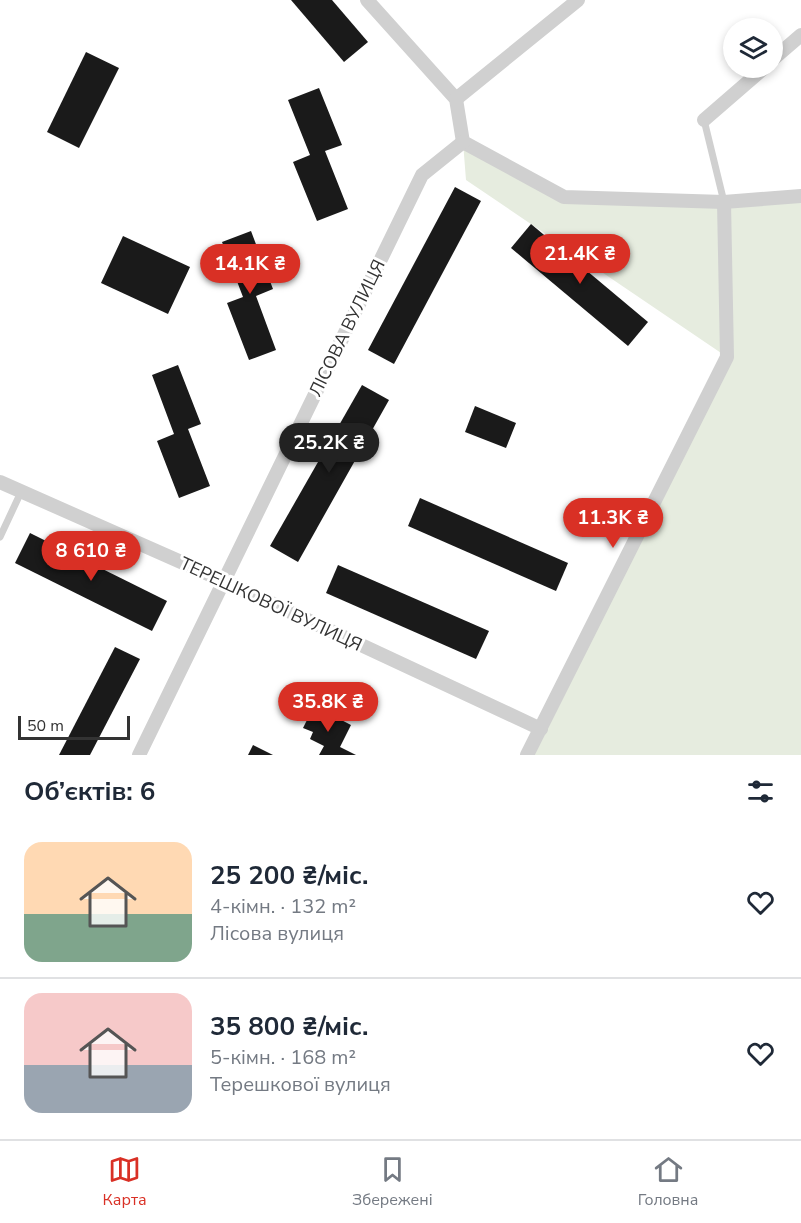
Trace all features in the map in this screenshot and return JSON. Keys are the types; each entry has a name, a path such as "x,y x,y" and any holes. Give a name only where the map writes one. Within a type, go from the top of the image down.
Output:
{"street":[{"path":"456,99 578,0"},
{"path":"370,1 456,99 463,142 564,197 724,202 801,196"},
{"path":"783,51 801,35"},
{"path":"704,120 752,78"},
{"name":"ЛІСОВА ВУЛИЦЯ","path":"139,755 422,175 463,142"},
{"path":"527,755 727,357 724,202"},
{"name":"ТЕРЕШКОВОЇ ВУЛИЦЯ","path":"0,482 224,581 541,729"}],"lane":[{"path":"704,120 724,202"},
{"path":"0,537 21,492"}],"shaded area":[{"path":"463,142 564,197 801,196 801,755 527,755 727,357 466,180"}],"building":[{"path":"291,0 332,0 368,42 344,62"},
{"path":"86,52 119,68 79,148 47,132"},
{"path":"319,88 342,145 325,151 348,209 317,221 293,162 310,155 288,100"},
{"path":"455,187 481,201 394,364 368,350"},
{"path":"531,224 648,322 628,346 511,248"},
{"path":"251,231 273,289 256,296 276,350 249,360 227,303 243,297 222,242"},
{"path":"123,236 190,267 168,314 101,283"},
{"path":"178,365 201,424 188,429 210,486 179,498 157,441 174,434 152,375"},
{"path":"362,385 389,400 298,562 270,546"},
{"path":"475,406 516,423 506,448 465,432"},
{"path":"420,498 568,563 556,591 408,526"},
{"path":"30,533 167,601 152,631 15,563"},
{"path":"338,565 489,631 476,659 326,593"},
{"path":"115,647 140,659 90,755 59,755"},
{"path":"324,711 351,725 340,747 356,755 319,755 324,746 310,739 313,732 303,728 311,712 321,717"},
{"path":"253,745 273,755 248,755"}]}
